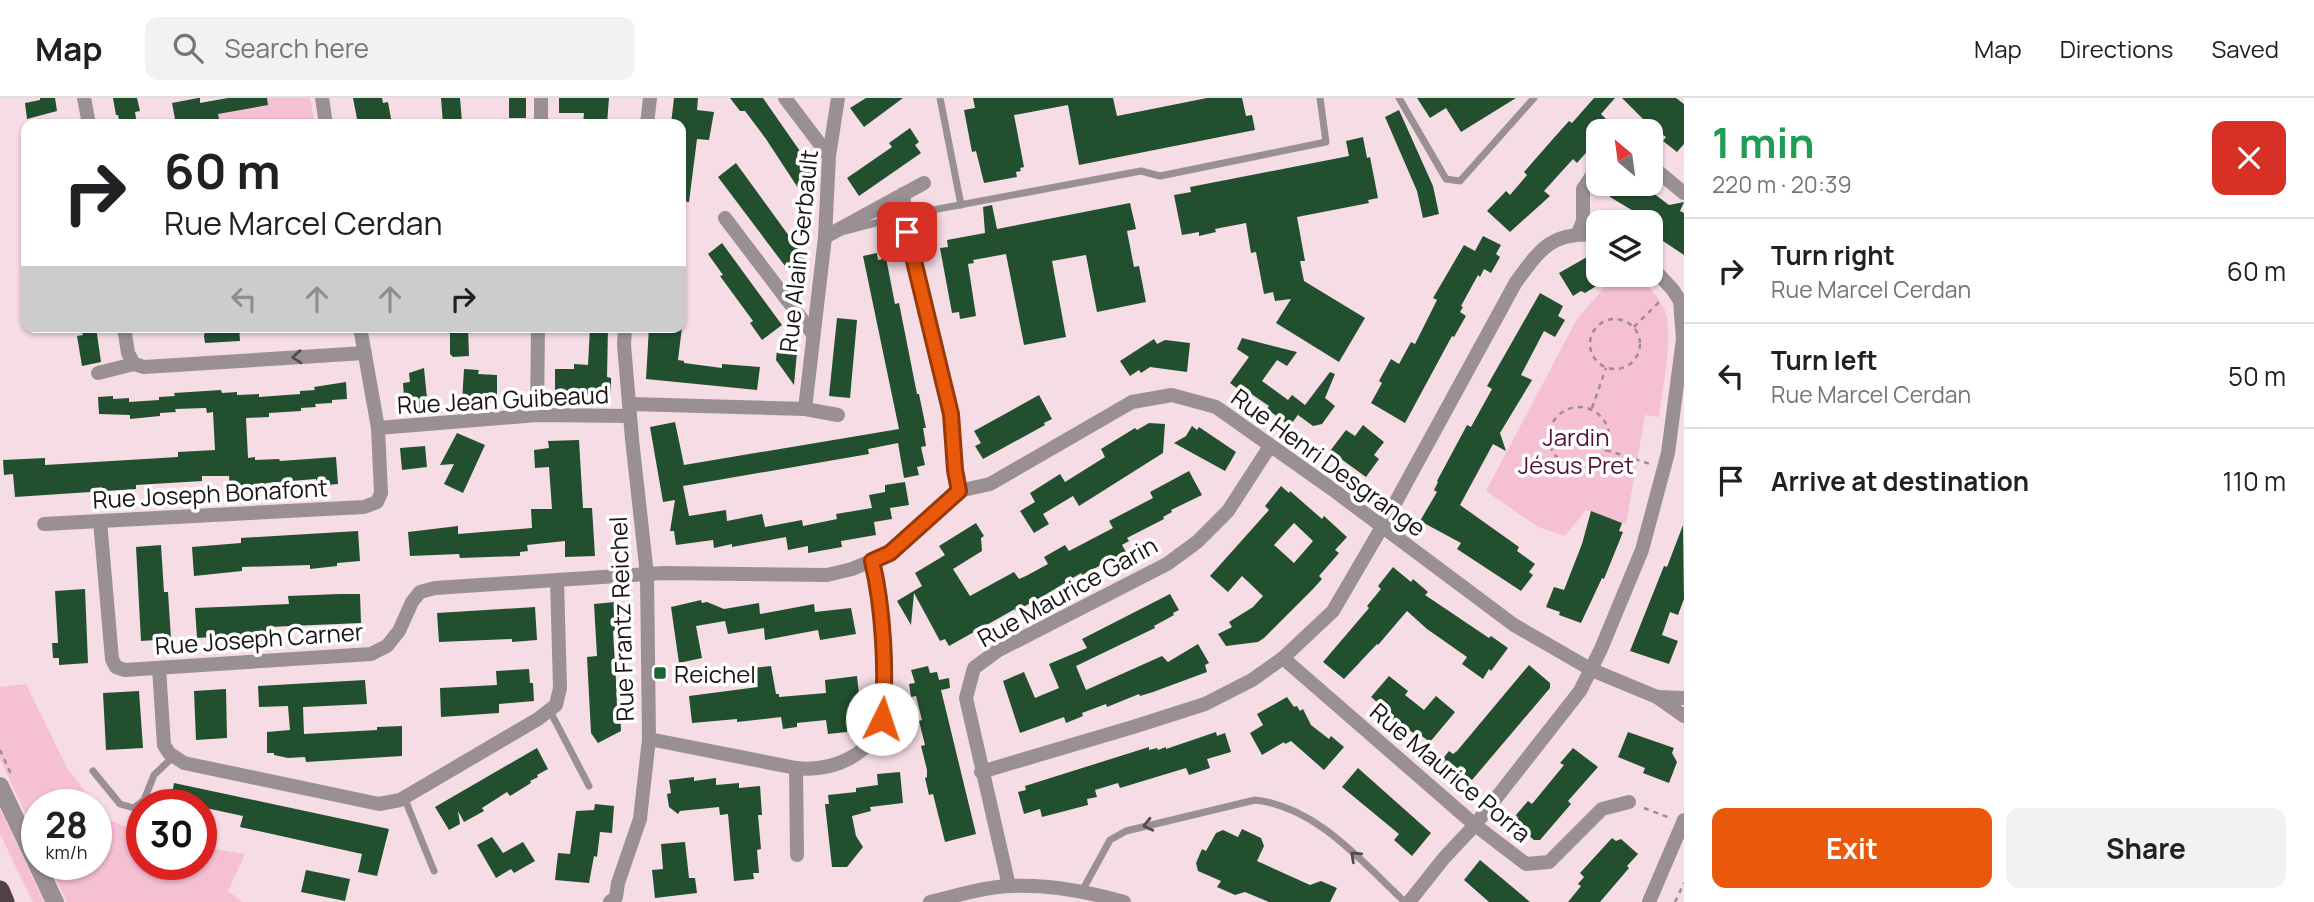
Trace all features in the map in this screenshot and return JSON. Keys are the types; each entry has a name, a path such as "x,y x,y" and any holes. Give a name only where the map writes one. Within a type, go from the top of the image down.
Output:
{"highway":[{"path":"0,890 5,902"}],"street":[{"path":"84,98 88,119"},
{"path":"322,98 326,119"},
{"path":"541,98 541,119"},
{"path":"648,119 650,98"},
{"path":"785,98 830,156"},
{"name":"Rue Alain Gerbault","path":"805,408 838,98"},
{"path":"1663,176 1684,193"},
{"path":"825,237 924,183"},
{"path":"1578,233 1583,221 1583,189 1586,185"},
{"path":"903,194 907,232 951,414 959,491"},
{"path":"725,218 813,334"},
{"path":"981,772 1205,704 1252,680 1283,657 1333,611 1516,282 1539,250 1556,240 1578,233 1586,234"},
{"path":"1407,902 1475,825 1573,702 1592,670 1642,550 1668,453 1683,339 1679,296 1663,279"},
{"path":"125,333 128,353 134,364"},
{"path":"361,333 378,428"},
{"path":"537,415 538,333"},
{"name":"Rue Frantz Reichel","path":"614,900 640,819 649,739 647,575 625,333"},
{"path":"98,373 134,364 144,367 365,353"},
{"name":"Rue Henri Desgrange","path":"959,491 990,484 1132,402 1172,395 1216,407 1332,489 1514,625 1592,670 1657,697 1684,716"},
{"name":"Rue Jean Guibeaud","path":"378,428 630,410 805,408 838,415"},
{"name":"Rue Joseph Bonafont","path":"44,524 364,507 377,502 381,493 378,428"},
{"name":"Rue Maurice Garin","path":"1009,886 966,698 974,668 997,651 1167,564 1197,542 1228,510 1270,446"},
{"name":"Rue Joseph Carner","path":"100,521 112,659 116,667 125,670 371,654 387,646 399,631 412,601 420,592 435,588 647,575 827,575 890,553 959,491"},
{"path":"649,739 796,768 832,766 849,760 871,742 882,719 884,692 878,585 872,561"},
{"path":"159,668 164,745 169,753 184,763 379,804 404,797 550,712 556,705 560,688 557,581"},
{"name":"Rue Maurice Porra","path":"1283,657 1475,825 1526,864 1549,862 1602,809 1629,802"},
{"name":"Rue Henri Desgrange","path":"1657,697 1684,698"},
{"path":"796,768 797,855"},
{"path":"0,786 21,830"},
{"path":"1649,902 1683,822"},
{"path":"45,880 55,902"},
{"path":"930,902 1009,886 1082,891 1124,902"}],"lane":[{"path":"940,98 961,205"},
{"path":"825,237 906,215 1141,171 1160,176 1325,142 1320,98"},
{"path":"1399,98 1446,179 1460,181 1534,98"},
{"path":"550,712 589,786"},
{"path":"93,771 120,804 134,808 144,800 154,775 174,756"},
{"path":"404,797 434,871"},
{"path":"1082,891 1110,840 1126,831 1255,800 1274,802 1325,828 1407,902"}],"path":[{"path":"1634,327 1655,304 1679,296"},
{"path":"1610,319 1624,320 1634,327 1640,346 1638,355 1618,369 1606,369 1599,364 1590,345 1592,334 1598,325 1610,319"},
{"path":"1591,408 1606,369"},
{"path":"1576,406 1591,408 1601,415 1611,436 1606,450 1597,462 1586,467 1572,468 1559,460 1551,449 1549,434 1552,422 1561,412 1576,406"},
{"path":"1606,450 1653,465"},
{"path":"1629,802 1683,822"},
{"path":"1675,902 1684,883"}],"green space":[{"path":"229,98 310,98 314,119 174,119 173,108"},
{"name":"Jardin Jésus Pret","path":"1605,287 1649,287 1665,311 1668,348 1659,417 1645,415 1626,524 1586,510 1565,536 1538,527 1486,491 1577,319"},
{"path":"26,684 67,768 83,789 21,789 21,804 0,759 0,687"},
{"path":"0,809 21,853 21,877 0,834"},
{"path":"112,821 126,827 126,880 217,880 217,850 245,854 228,891 242,902 67,902 56,880 112,880"},
{"path":"22,880 34,880 44,902 33,902"}],"building":[{"path":"40,98 55,98 57,111 27,119 25,103"},
{"path":"113,98 137,98 140,111 135,112 136,119 119,119"},
{"path":"200,98 200,103 228,98 267,98 268,105 218,114 219,119 175,119 172,103"},
{"path":"353,98 382,98 383,103 388,102 391,119 357,119"},
{"path":"441,98 460,98 462,119 443,119"},
{"path":"509,98 526,98 526,118 509,118"},
{"path":"559,98 609,98 607,119 583,119 584,113 559,113"},
{"path":"674,98 698,98 697,110 714,112 709,140 697,139 689,202 686,202 686,119 672,119"},
{"path":"730,98 763,98 818,177 800,191 745,111 740,111"},
{"path":"866,98 903,98 864,127 850,108"},
{"path":"973,98 1113,98 1117,116 1207,98 1242,98 1246,116 1252,115 1255,130 1079,165 1068,105 1014,115 1024,167 1016,172 1017,177 984,183 976,151 972,152 964,110 975,108"},
{"path":"1417,98 1516,98 1461,132 1446,108 1430,118"},
{"path":"1594,98 1615,98 1601,114 1606,119 1586,119 1586,153 1577,163 1573,159 1544,191 1550,196 1510,232 1487,211 1506,191 1510,195 1527,175 1524,172 1569,121 1572,123"},
{"path":"1622,98 1676,98 1684,104 1684,144 1677,152 1663,141 1666,137 1663,135 1663,119 1643,119"},
{"path":"1399,110 1433,186 1439,214 1423,218 1417,191 1385,117"},
{"path":"910,128 919,142 915,145 921,153 859,196 847,178 892,147 889,143"},
{"path":"1363,137 1378,198 1368,200 1369,203 1297,217 1305,261 1300,261 1304,281 1365,318 1339,362 1276,323 1291,299 1275,301 1273,292 1264,294 1256,252 1251,253 1246,223 1215,229 1216,232 1199,236 1199,232 1182,235 1174,195 1191,192 1190,187 1349,156 1346,141"},
{"path":"736,163 805,258 788,270 718,177"},
{"path":"1657,196 1669,205 1684,202 1680,211 1684,213 1684,255 1663,241 1663,210 1632,210 1610,197"},
{"path":"1130,203 1136,229 1127,231 1134,267 1139,266 1146,302 1097,312 1086,255 1052,261 1066,337 1024,345 1006,254 973,260 974,263 968,264 976,316 960,319 959,312 952,313 940,248 948,247 947,240 985,233 983,207 992,205 997,229"},
{"path":"1483,236 1501,245 1496,254 1500,257 1491,273 1484,269 1480,277 1478,275 1461,306 1463,307 1460,312 1466,316 1454,337 1452,336 1405,423 1371,403 1382,383 1379,381 1391,359 1399,364 1411,342 1415,344 1437,300 1433,298 1464,245 1475,251"},
{"path":"722,243 782,325 762,340 750,323 753,321 720,276 723,275 708,254"},
{"path":"877,253 878,260 886,258 895,304 899,303 926,428 923,428 926,446 921,447 925,465 917,467 919,475 904,478 898,443 868,449 869,454 683,486 689,516 726,510 727,521 762,514 765,527 802,520 803,526 837,519 836,514 872,508 869,495 885,492 885,485 905,482 909,505 890,508 892,519 874,522 876,535 841,541 842,547 808,553 808,546 788,550 786,537 732,547 732,544 714,548 713,540 676,545 674,531 670,531 675,500 663,502 650,427 675,422 684,465 899,429 863,256"},
{"path":"1586,258 1586,287 1595,287 1573,296 1559,273"},
{"path":"1540,293 1563,306 1558,316 1565,320 1555,337 1544,331 1521,375 1532,380 1500,433 1506,451 1493,444 1460,505 1519,547 1517,551 1535,564 1529,572 1533,575 1521,591 1457,549 1461,543 1420,521 1437,492 1434,490 1437,481 1467,425 1471,427 1492,389 1487,386"},
{"path":"837,318 857,320 850,398 829,396"},
{"path":"97,333 101,362 82,366 77,336"},
{"path":"205,333 239,333 240,341 205,343"},
{"path":"450,333 468,333 469,356 453,357 450,354"},
{"path":"590,333 608,333 607,377 611,378 611,395 555,394 555,369 574,369 574,364 588,365"},
{"path":"649,333 681,333 678,360 684,363 722,368 722,364 760,367 757,390 646,379"},
{"path":"1242,338 1297,352 1287,366 1277,360 1262,381 1288,400 1292,395 1305,405 1330,372 1335,374 1325,398 1335,406 1322,424 1313,426 1298,415 1302,409 1290,426 1267,409 1269,406 1230,383 1249,357 1237,349"},
{"path":"1154,339 1157,344 1165,340 1190,343 1187,372 1150,367 1130,376 1120,361"},
{"path":"777,350 797,352 794,385 776,360"},
{"path":"424,368 428,409 412,411 411,396 404,397 403,383 410,382 409,373"},
{"path":"464,369 479,370 478,374 497,375 497,403 462,402"},
{"path":"346,382 347,399 315,404 316,407 301,408 301,411 246,418 248,458 280,461 336,457 338,484 317,486 316,479 230,489 229,476 202,476 202,481 136,485 136,489 15,497 13,474 4,475 3,460 45,458 45,465 178,457 178,452 215,450 213,412 207,413 206,408 175,409 176,412 160,413 160,416 130,419 130,415 99,414 98,397 129,398 129,402 159,400 159,397 175,396 174,393 221,390 222,393 237,392 237,395 259,394 259,397 300,394 300,391 315,390 314,387"},
{"path":"1039,395 1052,419 983,459 975,446 981,443 974,431"},
{"path":"1149,423 1165,424 1163,453 1079,506 1073,496 1043,514 1049,524 1034,533 1020,511 1035,502 1030,493 1060,474 1065,482 1105,457 1101,449 1135,428 1137,430"},
{"path":"1363,425 1384,442 1374,455 1379,459 1366,477 1330,451 1346,430 1355,436"},
{"path":"1192,426 1197,430 1199,427 1236,452 1225,471 1174,443 1186,436"},
{"path":"457,433 485,445 463,493 444,484 454,464 440,465"},
{"path":"579,440 583,508 592,508 595,556 565,557 565,541 527,545 528,551 520,552 520,556 410,556 408,532 458,526 458,534 532,528 531,509 552,509 549,467 535,468 534,450 549,448 548,441"},
{"path":"425,446 427,467 402,470 400,448"},
{"path":"1189,471 1202,495 1171,510 1164,519 1127,538 1129,541 1122,545 1126,552 1082,575 1081,573 949,646 945,639 940,641 914,593 911,625 897,601 922,586 915,573 945,555 939,546 976,523 984,536 981,538 982,551 953,569 970,596 1014,572 1019,579 1026,576 1048,564 1044,557 1065,545 1069,551 1113,528 1109,521 1153,498 1150,492"},
{"path":"1281,486 1322,519 1324,516 1347,537 1335,550 1339,553 1319,576 1322,579 1264,638 1258,642 1226,646 1218,634 1232,627 1229,622 1253,607 1263,596 1242,576 1228,592 1210,576 1269,510 1265,506","holes":["1294,523 1313,541 1294,563 1274,545"]},
{"path":"1591,511 1622,523 1619,531 1623,532 1604,579 1602,578 1581,623 1546,607 1554,587 1564,590 1582,544"},
{"path":"1683,525 1684,599 1678,615 1670,612 1662,635 1678,641 1669,664 1630,651"},
{"path":"358,531 360,561 310,569 310,565 242,567 242,571 194,576 192,547 241,543 241,538"},
{"path":"161,545 171,639 141,641 136,547"},
{"path":"1393,567 1428,592 1425,595 1508,648 1483,679 1462,664 1467,657 1427,629 1407,611 1344,679 1323,662 1369,608 1367,606 1381,589 1378,586"},
{"path":"85,589 88,663 59,665 59,658 53,658 52,643 58,643 55,591"},
{"path":"360,594 361,623 268,627 269,633 197,638 195,608 289,604 288,596"},
{"path":"1170,594 1179,610 1173,613 1174,615 1154,626 1155,628 1076,666 1086,690 1162,656 1168,662 1198,644 1209,663 1205,665 1207,672 1107,707 1106,704 1082,713 1083,716 1066,723 1064,717 1020,733 1003,681 1024,672 1035,698 1059,688 1049,664 1087,648 1082,639"},
{"path":"701,600 702,603 707,602 724,609 759,603 760,614 814,604 815,612 851,608 856,634 820,640 818,630 765,640 764,628 728,634 725,621 696,626 702,658 679,663 671,607"},
{"path":"615,602 616,631 613,631 621,731 598,743 591,733 587,657 597,656 594,604"},
{"path":"535,607 537,640 439,642 437,613"},
{"path":"1529,665 1550,683 1550,688 1472,780 1464,774 1460,778 1441,761 1449,751 1453,754 1457,751"},
{"path":"771,666 776,694 779,694 779,697 826,693 825,680 857,676 860,703 855,703 854,726 847,727 847,732 828,734 826,720 797,723 797,727 783,729 781,717 692,723 689,696 758,687 753,668"},
{"path":"928,666 930,673 937,672 939,680 949,678 950,688 941,690 976,834 945,842 933,794 929,795 925,778 927,770 921,746 925,745 919,721 922,720 916,696 911,697 909,684 915,683 911,670"},
{"path":"529,669 534,701 499,704 499,713 441,717 440,688 497,685 496,671"},
{"path":"1389,676 1408,691 1405,695 1424,710 1436,696 1455,712 1430,742 1419,734 1417,736 1408,729 1407,731 1388,716 1390,713 1371,697"},
{"path":"365,680 367,704 303,707 304,734 402,726 402,756 306,762 305,757 288,758 267,753 267,732 290,730 288,706 259,707 258,686"},
{"path":"226,689 227,738 196,740 194,691"},
{"path":"139,691 143,748 106,750 103,693"},
{"path":"1287,697 1294,707 1297,706 1300,711 1303,709 1311,725 1344,747 1324,770 1291,741 1285,744 1284,742 1262,755 1250,733 1263,725 1257,714"},
{"path":"1216,732 1217,736 1225,733 1231,752 1207,759 1210,768 1189,775 1186,768 1120,788 1118,783 1095,790 1097,797 1087,799 1088,805 1042,817 1040,809 1024,814 1018,792 1026,790 1025,786 1149,747 1149,750 1166,749"},
{"path":"1628,732 1674,748 1672,753 1677,762 1669,783 1643,773 1645,768 1618,757"},
{"path":"537,748 548,769 537,775 531,783 510,796 507,792 482,808 484,811 464,822 458,811 460,824 449,830 435,807"},
{"path":"1573,748 1598,767 1568,801 1571,804 1540,840 1534,840 1514,823 1518,818 1516,815 1528,801 1532,804 1564,765 1560,763"},
{"path":"1358,768 1431,833 1412,856 1394,840 1399,834 1342,787"},
{"path":"900,772 903,803 870,807 871,811 852,816 856,836 863,847 847,867 832,867 825,804 829,804 828,795 856,792 856,788 878,785 877,774"},
{"path":"694,777 694,781 716,778 716,785 739,783 739,788 760,786 762,815 758,815 761,849 757,850 759,873 753,873 754,879 734,881 728,814 720,815 719,807 680,811 678,814 669,807 669,780"},
{"path":"174,783 202,789 173,789"},
{"path":"217,792 389,829 377,876 358,872 362,854 240,827 243,816 217,810"},
{"path":"595,804 614,806 612,833 600,832 597,857 594,856 589,883 555,880 558,853 570,854 576,811 594,810"},
{"path":"1242,829 1261,838 1264,846 1257,861 1310,885 1321,881 1337,888 1330,902 1269,902 1245,892 1235,895 1217,887 1221,881 1198,871 1196,863 1202,849 1206,851 1216,833 1223,830 1238,837"},
{"path":"492,837 503,853 523,842 535,861 514,873 511,869 496,878 477,845"},
{"path":"1612,838 1616,841 1621,839 1638,854 1627,866 1629,868 1600,902 1568,902 1581,886 1578,884 1584,877 1580,873"},
{"path":"685,842 689,878 695,878 697,893 655,898 652,870 663,869 661,844"},
{"path":"1480,860 1530,902 1489,902 1464,880"},
{"path":"306,870 350,879 345,901 301,892"}],"place":[{"name":"Reichel","path":"660,673"}],"route":[{"path":"882,719 884,692 878,585 872,561 890,553 959,491 951,414 907,232"}]}
